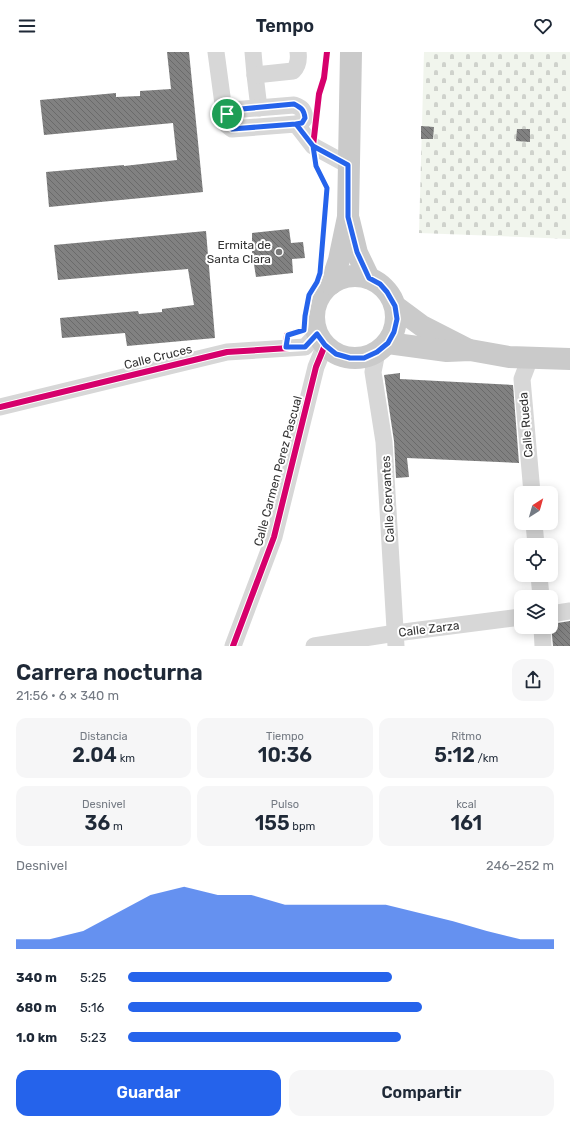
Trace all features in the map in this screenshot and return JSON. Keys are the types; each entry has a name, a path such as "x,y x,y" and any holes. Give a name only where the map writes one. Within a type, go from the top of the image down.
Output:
{"main road":[{"path":"331,284 348,217 351,52"},
{"path":"348,217 357,252 369,278"},
{"path":"356,276 369,278 380,284 387,292 395,306 397,319 394,332 382,348 364,358 350,358 336,354 321,339 314,320 316,306 322,293 331,284 343,278 356,276"},
{"path":"395,306 422,326 470,350"},
{"path":"382,348 446,352 470,350 510,357 570,359"}],"street":[{"path":"216,52 224,119 227,125 232,129 296,124 302,123 305,118 301,107 294,104 231,110 224,119"},
{"path":"253,52 259,108"},
{"path":"255,75 293,71 298,63 298,52"},
{"path":"296,124 313,146 348,165"},
{"name":"Calle Cruces","path":"0,407 227,352 305,347 321,339"},
{"name":"Calle Carmen Perez Pascual","path":"233,646 274,537 316,367 321,339"},
{"name":"Calle Cervantes","path":"382,348 373,372 384,442 396,640"},
{"name":"Calle Rueda","path":"530,358 522,379 531,486"},
{"path":"558,613 570,611"},
{"name":"Calle Zarza","path":"314,646 396,640 514,619"},
{"path":"542,634 543,646"}],"green space":[{"path":"424,52 570,52 570,239 419,233"}],"building":[{"path":"167,52 189,52 203,192 49,207 46,172 177,160 173,123 44,135 40,100 116,93 116,97 140,96 140,91 171,89"},
{"path":"421,126 434,127 433,139 421,139"},
{"path":"517,129 530,129 530,142 516,141"},
{"name":"Ermita de Santa Clara","path":"289,229 291,243 303,242 305,258 292,259 293,273 256,277 252,252 252,233"},
{"path":"206,231 215,338 127,346 125,333 62,338 60,318 138,311 139,314 162,312 162,309 194,305 188,269 58,280 54,245"},
{"path":"400,373 400,379 513,385 519,463 407,458 409,477 396,478 394,441 384,375"},
{"path":"570,621 570,646 553,646 552,634 558,634 558,623"}],"cycle path":[{"path":"286,347 287,335 304,330 309,295 317,282 320,273 327,188 316,166 313,146 319,94 324,78 327,52"},
{"path":"0,407 227,352 305,347 317,334"},
{"path":"233,646 274,537 316,367 325,345"}],"place":[{"name":"Ermita de Santa Clara","path":"279,252"}],"route":[{"path":"227,114 224,119 227,125 232,129 296,124 313,146 348,165 348,217 357,252 369,278 380,284 387,292 395,306 397,319 394,332 388,343 377,352 364,358 350,358 336,354 325,345 317,334 305,347 286,347 288,335 304,330 309,295 317,282 320,273 327,188 316,166 313,146 296,124 302,123 305,118 301,107 294,104 231,110 227,114"}]}
